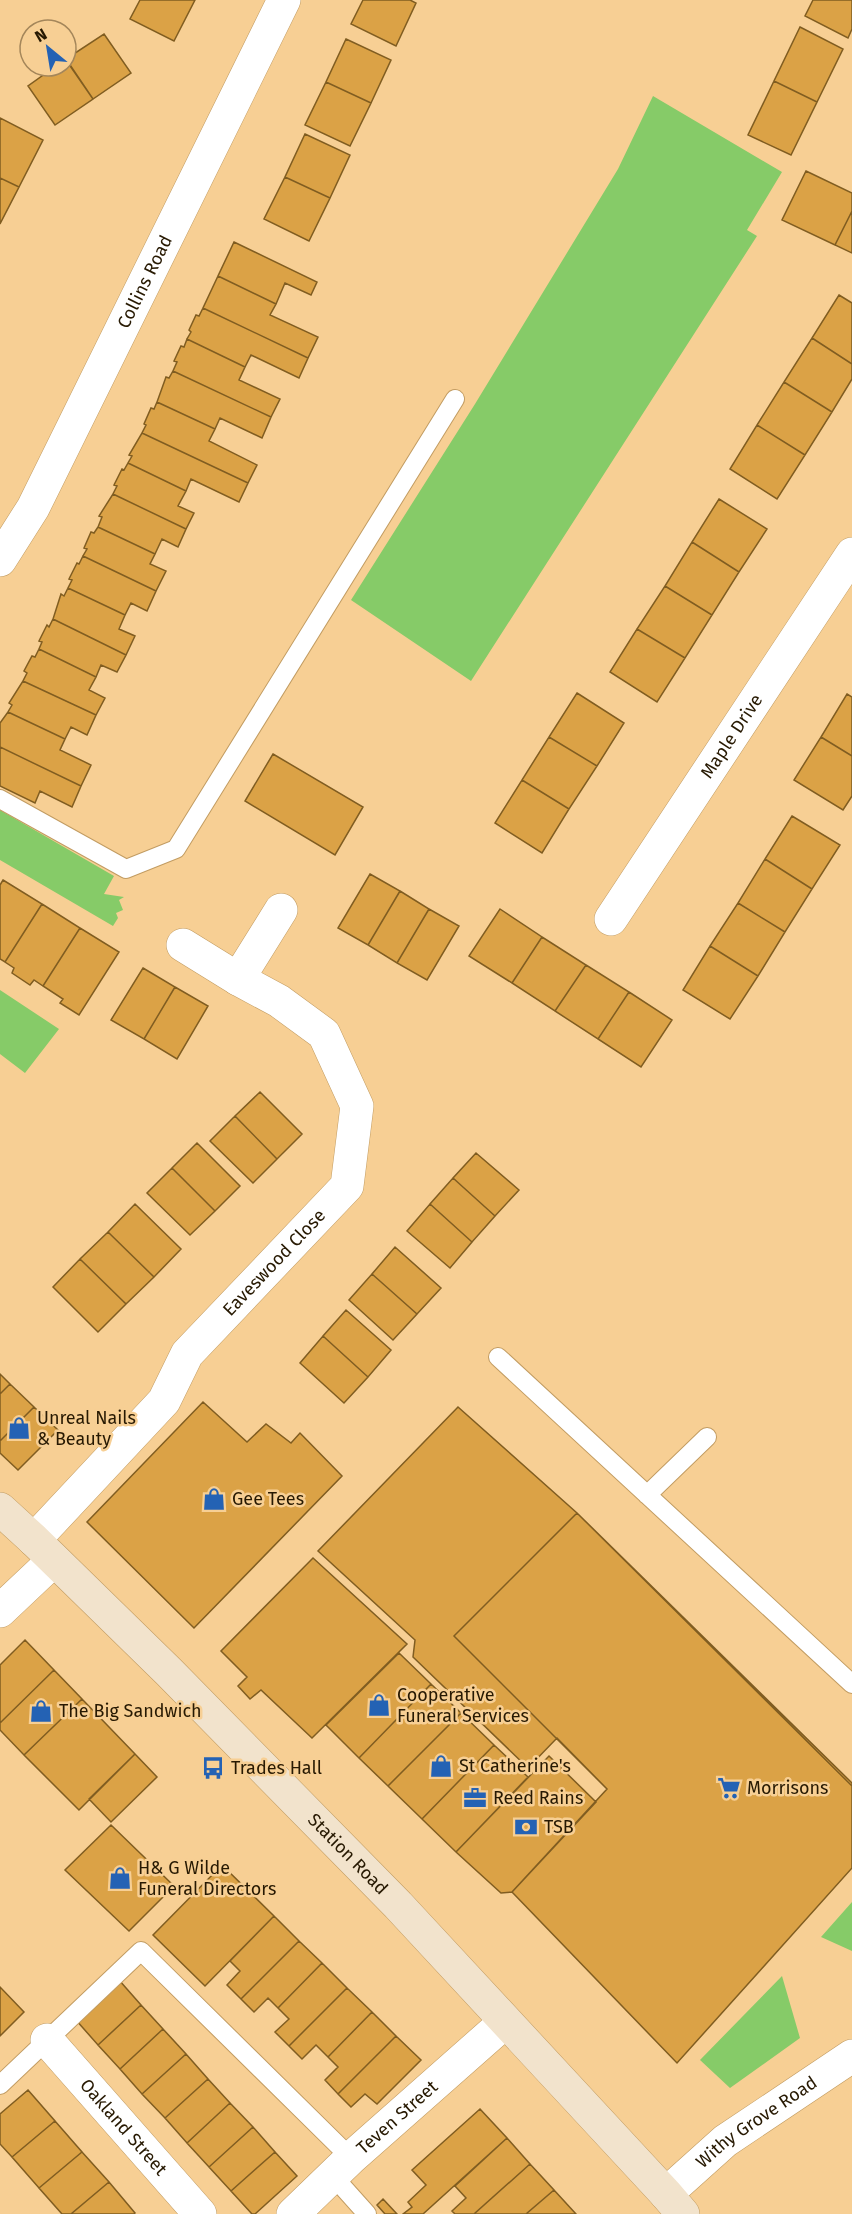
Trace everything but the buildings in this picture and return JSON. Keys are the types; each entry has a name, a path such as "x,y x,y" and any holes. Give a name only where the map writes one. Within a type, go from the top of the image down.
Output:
{"main road":[{"name":"Station Road","path":"0,1509 169,1672 398,1905 674,2204"}],"street":[{"name":"Collins Road","path":"0,560 33,508 284,0"},
{"name":"Maple Drive","path":"611,919 852,554"},
{"path":"238,979 281,910"},
{"name":"Eaveswood Close","path":"0,1611 44,1550 164,1401 187,1354 348,1186 357,1106 324,1034 279,1001 183,945"},
{"name":"Teven Street","path":"293,2214 342,2167 505,2022"},
{"name":"Oakland Street","path":"47,2040 200,2214"},
{"name":"Withy Grove Road","path":"674,2204 725,2141 852,2056"}],"lane":[{"path":"0,799 126,869 176,849 455,399"},
{"path":"498,1357 852,1684"},
{"path":"647,1495 707,1437"},
{"path":"0,2085 141,1951 342,2167 367,2214"}],"green space":[{"path":"653,96 782,172 747,230 757,236 471,681 351,600 475,404 618,169"},
{"path":"0,810 114,876 104,894 124,897 119,900 123,910 116,913 118,918 113,926 0,860"},
{"path":"0,990 59,1029 25,1073 0,1054"},
{"path":"852,1902 852,1951 821,1937"},
{"path":"782,1976 800,2038 730,2088 700,2060"}],"place":[{"name":"Unreal Nails & Beauty","path":"19,1428"},
{"name":"Gee Tees","path":"214,1499"},
{"name":"Cooperative Funeral Services","path":"379,1705"},
{"name":"The Big Sandwich","path":"41,1711"},
{"name":"St Catherine's","path":"441,1766"},
{"name":"Trades Hall","path":"213,1768"},
{"name":"Morrisons","path":"729,1788"},
{"name":"Reed Rains","path":"475,1798"},
{"name":"TSB","path":"526,1827"},
{"name":"H& G Wilde Funeral Directors","path":"120,1878"}]}
